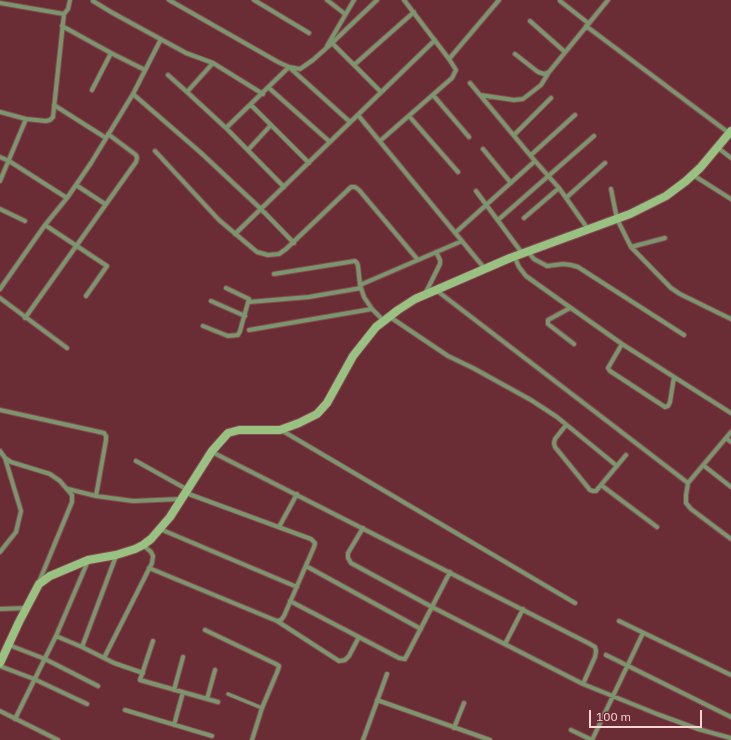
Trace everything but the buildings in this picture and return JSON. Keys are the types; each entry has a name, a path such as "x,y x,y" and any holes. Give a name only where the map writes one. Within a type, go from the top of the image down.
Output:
{"main road":[{"path":"0,665 8,644 39,584 50,576 88,560 116,555 143,545 160,530 224,436 239,430 280,430 317,414 327,403 352,356 376,327 415,299 521,253 630,214 666,196 692,175 730,132"}],"street":[{"path":"0,112 26,119 46,121 53,117 62,26 64,14 68,9 70,0"},
{"path":"92,0 186,53 213,63 263,94"},
{"path":"169,0 289,67 350,122"},
{"path":"254,0 309,33"},
{"path":"327,0 345,14"},
{"path":"324,50 354,0"},
{"path":"289,67 300,68 324,50 377,0"},
{"path":"380,141 456,74 456,70 449,59 404,0"},
{"path":"449,59 499,0"},
{"path":"480,95 514,100 523,99 541,85 549,72 608,0"},
{"path":"560,1 587,24 730,132"},
{"path":"0,3 64,14"},
{"path":"354,65 414,12"},
{"path":"530,21 565,52"},
{"path":"62,26 146,70"},
{"path":"0,289 45,225 76,185 133,94 161,39"},
{"path":"235,234 435,40"},
{"path":"332,43 381,92"},
{"path":"92,90 111,53"},
{"path":"515,54 538,72 544,74 549,72"},
{"path":"187,92 213,63"},
{"path":"226,128 263,94 289,67"},
{"path":"168,75 226,128 284,187"},
{"path":"470,83 535,161 560,188 589,229"},
{"path":"269,88 330,142"},
{"path":"133,94 200,152 261,209 294,243"},
{"path":"433,95 468,137"},
{"path":"514,135 551,98"},
{"path":"25,318 137,158 136,155 107,136 54,105"},
{"path":"251,105 309,163"},
{"path":"358,115 485,269"},
{"path":"531,155 575,115"},
{"path":"408,116 458,172"},
{"path":"0,181 26,119"},
{"path":"248,150 271,125"},
{"path":"498,220 594,136"},
{"path":"717,147 731,158"},
{"path":"483,149 511,183"},
{"path":"155,151 215,216 257,252 268,255 279,254 294,243 351,186 356,187 418,260"},
{"path":"0,157 9,161 67,198"},
{"path":"455,233 535,161"},
{"path":"566,197 605,163"},
{"path":"692,175 731,199"},
{"path":"76,185 105,204"},
{"path":"524,218 560,188"},
{"path":"611,189 617,219 631,247 671,288 731,319"},
{"path":"476,191 521,253 534,258 547,266 563,264 578,267 684,335"},
{"path":"0,209 25,221"},
{"path":"45,225 107,266 86,296"},
{"path":"631,247 665,238"},
{"path":"249,302 309,297 361,287 462,241"},
{"path":"425,294 440,264 440,260 436,252"},
{"path":"521,253 519,267 526,276 622,344 731,413"},
{"path":"274,274 352,261 358,263 361,287 367,304 372,309 448,356 520,393 557,417 617,466"},
{"path":"203,326 228,336 238,335 250,299 226,288"},
{"path":"436,290 688,483"},
{"path":"0,298 67,348"},
{"path":"211,301 245,316"},
{"path":"570,308 548,320 548,324 574,344"},
{"path":"249,330 372,309"},
{"path":"622,344 608,368 610,371 665,407 668,406 670,402 674,377"},
{"path":"0,410 104,433 106,440 96,496"},
{"path":"566,425 555,439 555,447 593,492 596,491 626,455"},
{"path":"280,430 576,603"},
{"path":"731,432 688,483 686,503 691,509 731,539"},
{"path":"726,438 731,442"},
{"path":"0,451 5,458 21,511 16,532 0,552"},
{"path":"212,452 595,647 595,657 583,684"},
{"path":"5,458 23,466 50,474 60,481 72,495 72,502 39,584"},
{"path":"136,461 185,494 311,539 315,543 284,616 281,620 277,620"},
{"path":"703,465 731,487"},
{"path":"601,485 657,527"},
{"path":"67,489 96,496 133,501 185,494"},
{"path":"279,527 297,494"},
{"path":"363,528 348,553 348,558 351,563 432,607 583,684 691,727 731,738"},
{"path":"160,530 296,587"},
{"path":"104,658 149,568 153,556 151,552 143,545"},
{"path":"82,647 116,555"},
{"path":"15,719 56,636 88,560"},
{"path":"306,566 421,629"},
{"path":"149,568 277,620 339,661 345,660 359,637"},
{"path":"290,601 400,658 406,659 450,572"},
{"path":"0,609 26,608"},
{"path":"505,644 522,609"},
{"path":"619,621 731,675"},
{"path":"205,630 279,666 262,708 252,740"},
{"path":"571,730 592,740 643,633"},
{"path":"56,636 114,663 142,672"},
{"path":"153,641 140,680 218,702"},
{"path":"8,644 45,659 98,686"},
{"path":"606,655 731,717"},
{"path":"174,690 183,657"},
{"path":"0,665 34,678 87,704"},
{"path":"207,699 215,670"},
{"path":"362,740 387,674"},
{"path":"174,725 183,692"},
{"path":"377,700 490,740"},
{"path":"454,728 464,703"},
{"path":"125,710 212,736"},
{"path":"0,711 58,740"}],"lane":[{"path":"228,694 262,708"}]}
